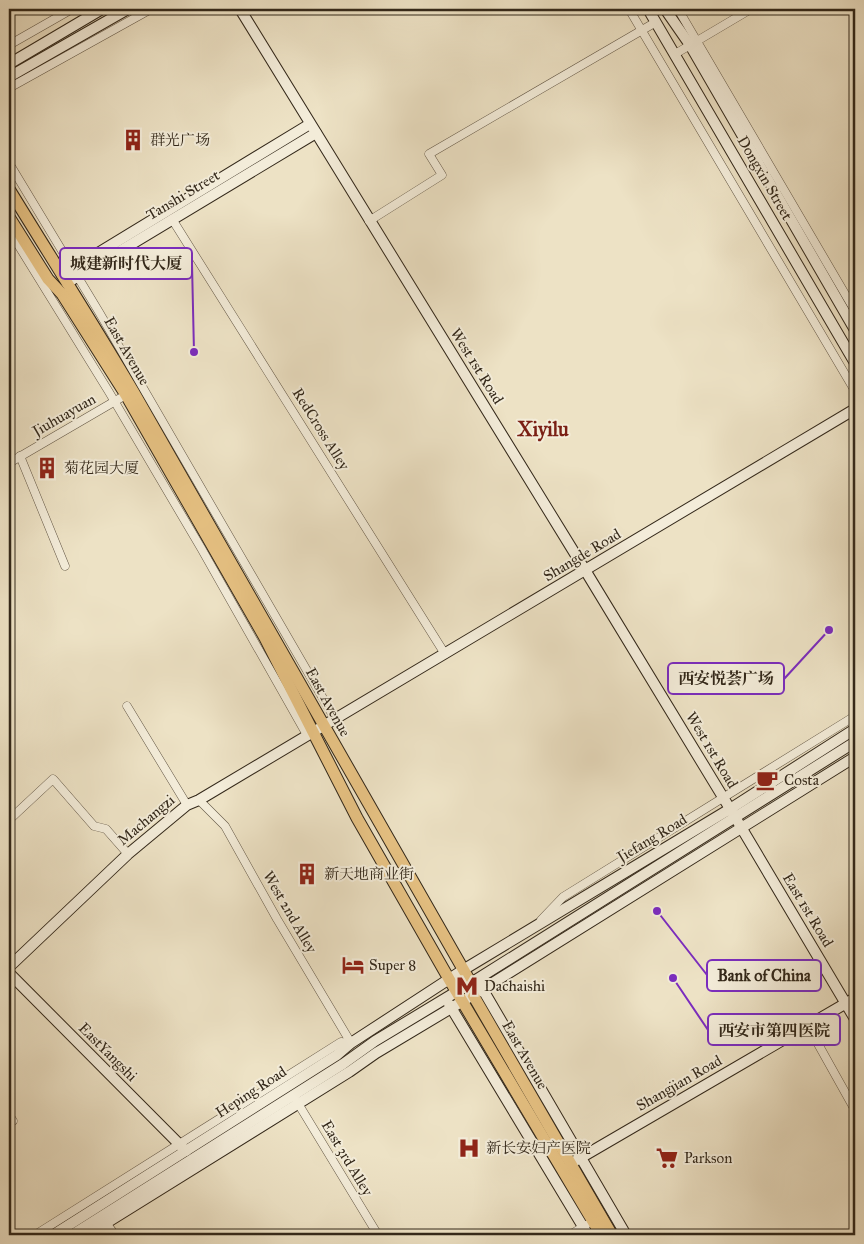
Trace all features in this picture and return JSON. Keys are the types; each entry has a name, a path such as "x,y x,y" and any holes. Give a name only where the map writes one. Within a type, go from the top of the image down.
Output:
{"main road":[{"path":"9,64 102,9"},
{"path":"9,77 128,9"},
{"name":"West 1st Road","path":"240,9 732,813"},
{"name":"Dongxin Street","path":"648,9 855,363"},
{"name":"Dongxin Street","path":"665,9 693,43 855,330"},
{"name":"Tanshi Street","path":"76,272 172,219 313,128"},
{"name":"Tanshi Street","path":"64,279 313,128"},
{"name":"East Avenue","path":"9,188 80,302 265,638 309,733 449,979 469,994 542,1114 612,1235"},
{"name":"East Avenue","path":"9,217 48,279 62,294 130,393 474,981 469,994 588,1228 600,1235"},
{"name":"Shangde Road","path":"324,725 855,409"},
{"name":"Machangzi","path":"9,967 128,854 187,805 199,800 324,725"},
{"name":"Jiefang Road","path":"474,981 732,813 855,729"},
{"name":"Jiefang Road","path":"466,968 855,742"},
{"path":"295,1099 376,1054 451,1008 469,994 742,828 855,756"},
{"name":"East 1st Road","path":"732,813 851,1001 855,1019"},
{"name":"Heping Road","path":"53,1235 101,1216 183,1148 337,1055 351,1043 466,968"},
{"name":"EastYangshi","path":"9,974 183,1148"},
{"path":"438,987 588,1228"},
{"path":"469,994 581,1158 626,1235"},
{"name":"Heping Road","path":"72,1235 295,1099 375,1041 445,999 469,994"},
{"name":"Shangjian Road","path":"570,1164 851,1001"},
{"path":"86,1235 101,1216"}],"street":[{"path":"9,45 72,9"},
{"path":"9,88 151,9"},
{"path":"629,9 855,392"},
{"path":"678,9 693,43 855,311"},
{"path":"675,54 751,9"},
{"path":"370,221 442,175 429,154 656,22"},
{"path":"9,162 76,272 335,719"},
{"name":"RedCross Alley","path":"172,219 445,654"},
{"path":"9,230 115,401 309,733"},
{"name":"Jiuhuayuan","path":"9,463 130,393"},
{"path":"20,456 65,566"},
{"path":"127,706 187,805"},
{"path":"534,927 563,897 855,716"},
{"path":"9,820 53,779 94,826 106,829 128,854"},
{"name":"West 2nd Alley","path":"199,800 225,826 277,919 351,1043"},
{"path":"808,1026 855,1110"},
{"name":"East 3rd Alley","path":"295,1099 378,1235"},
{"path":"35,1235 183,1148"},
{"path":"101,1216 114,1235"},
{"path":"570,1235 588,1228"}],"place":[{"name":"群光广场","path":"133,140"},
{"name":"城建新时代大厦","path":"194,352"},
{"name":"菊花园大厦","path":"47,468"},
{"name":"西安悦荟广场","path":"829,630"},
{"name":"Costa","path":"767,780"},
{"name":"新天地商业街","path":"307,874"},
{"name":"Bank of China","path":"657,911"},
{"name":"Super 8","path":"353,965"},
{"name":"西安市第四医院","path":"673,978"},
{"name":"Dachaishi","path":"467,986"},
{"name":"新长安妇产医院","path":"469,1148"},
{"name":"Parkson","path":"667,1158"}],"district":[{"name":"Xiyilu","path":"543,429"}]}
